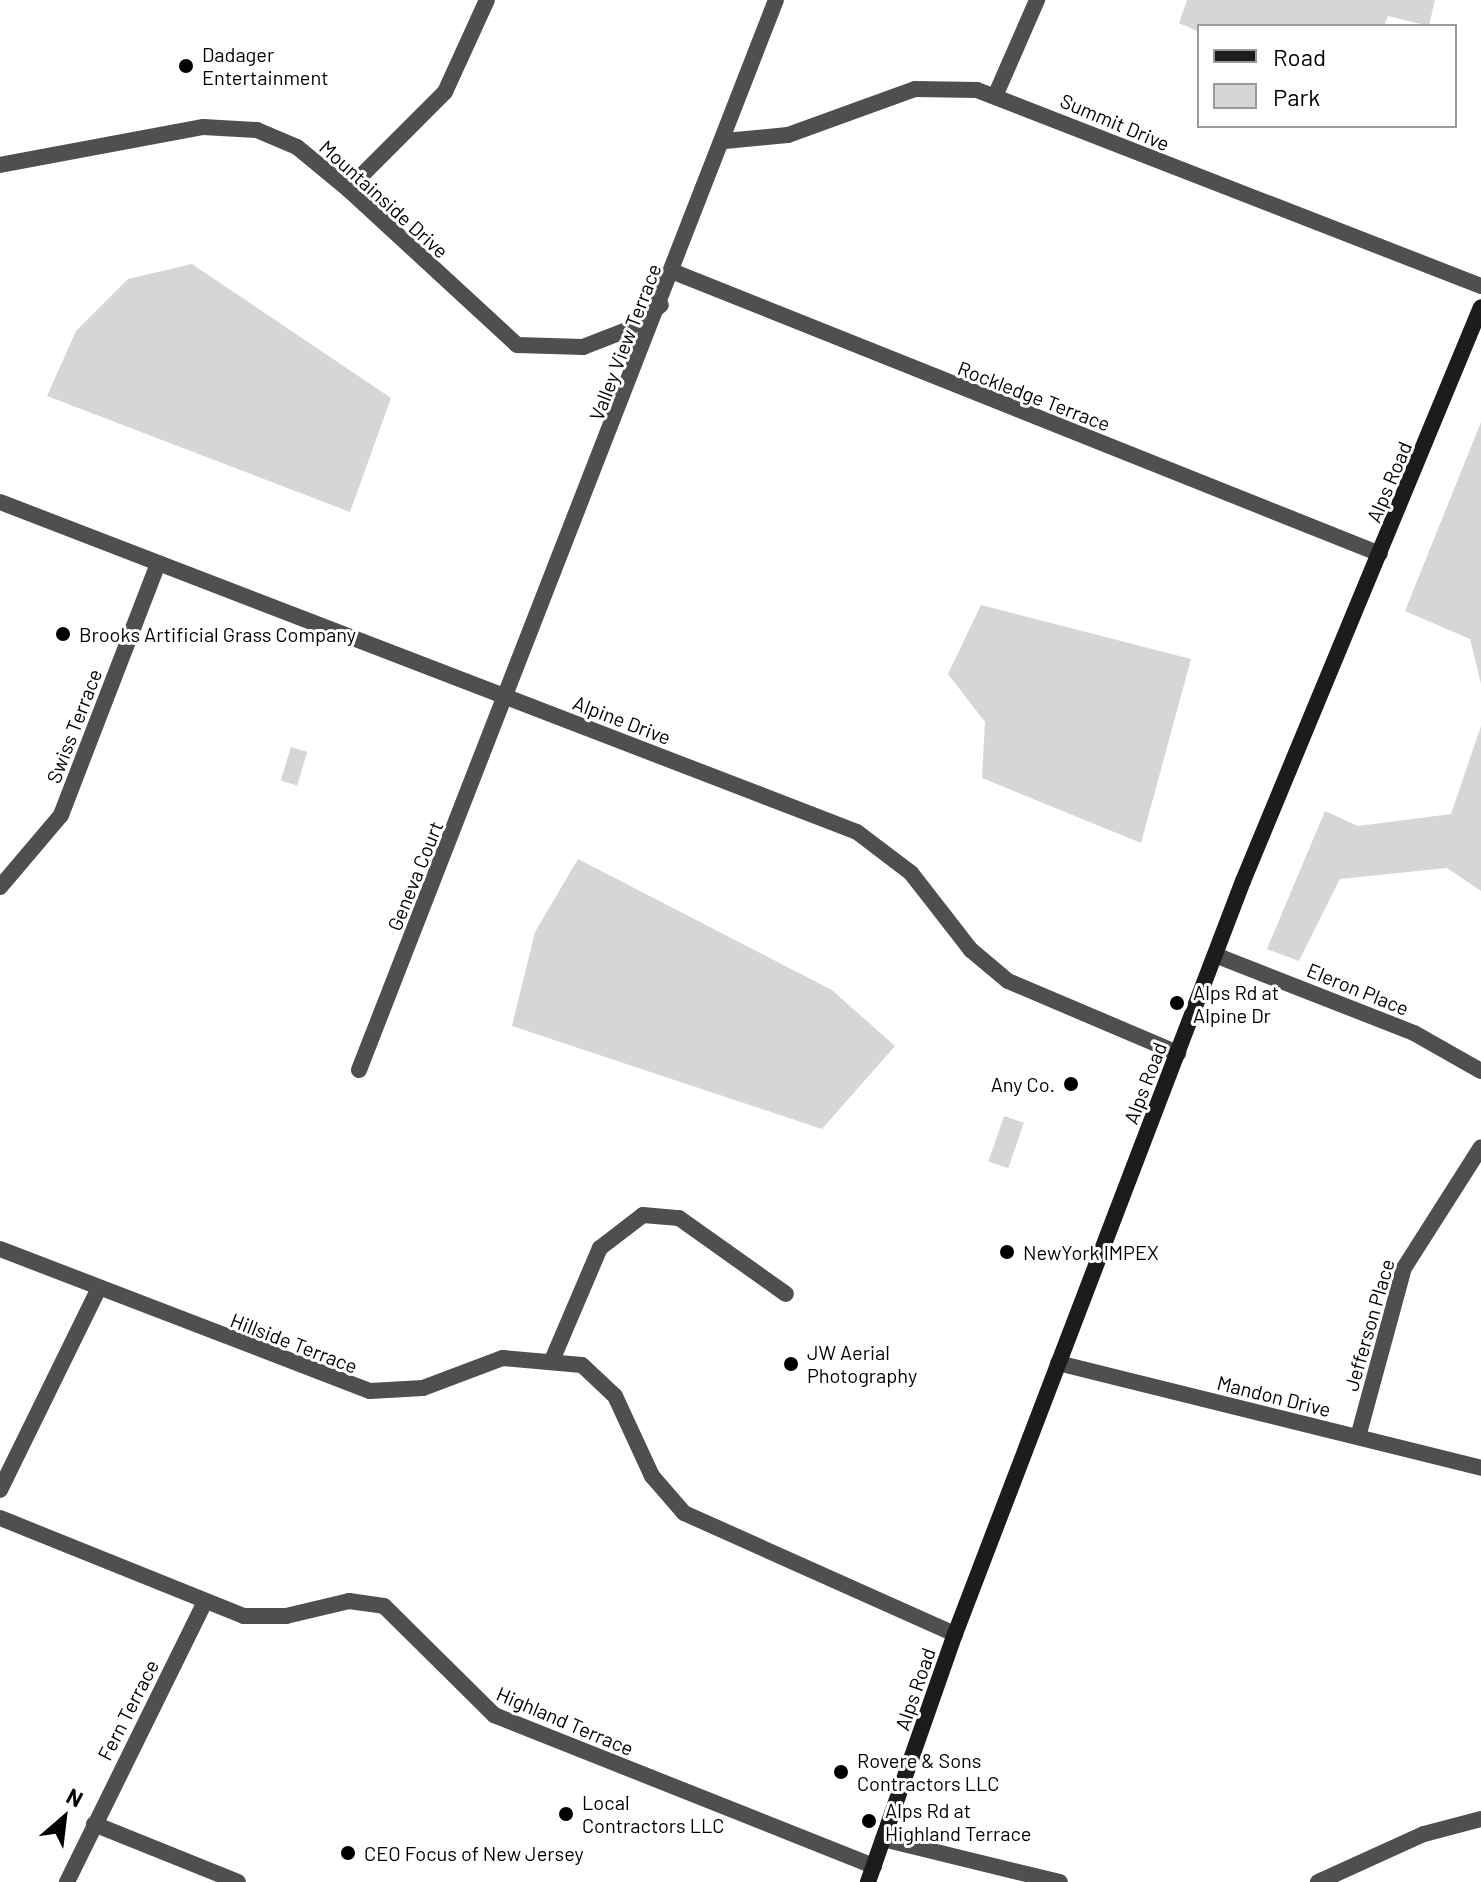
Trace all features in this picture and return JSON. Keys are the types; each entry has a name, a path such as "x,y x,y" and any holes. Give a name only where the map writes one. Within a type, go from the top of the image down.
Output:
{"main road":[{"name":"Alps Road","path":"871,1874 955,1634 1215,955 1481,307"}],"street":[{"path":"348,189 445,92 487,0"},
{"name":"Valley View Terrace","path":"507,697 725,141 776,0"},
{"path":"996,94 1037,0"},
{"name":"Summit Drive","path":"725,141 788,135 915,89 996,94 1481,286"},
{"name":"Mountainside Drive","path":"0,165 231,126 282,139 348,189 517,345 583,347 627,330 662,304"},
{"name":"Rockledge Terrace","path":"674,272 1380,554"},
{"name":"Alpine Drive","path":"0,502 857,832 911,873 971,950 1008,981 1178,1053"},
{"name":"Swiss Terrace","path":"0,887 61,815 158,563"},
{"name":"Geneva Court","path":"359,1070 507,697"},
{"name":"Eleron Place","path":"1215,955 1414,1033 1481,1071"},
{"name":"Jefferson Place","path":"1358,1437 1404,1268 1481,1147"},
{"path":"553,1358 600,1248 643,1215 679,1218 786,1294"},
{"name":"Hillside Terrace","path":"0,1249 370,1391 423,1388 503,1358 553,1358 582,1365 615,1396 652,1476 684,1513 955,1634"},
{"path":"0,1490 99,1288"},
{"name":"Mandon Drive","path":"1058,1363 1481,1468"},
{"name":"Highland Terrace","path":"0,1518 205,1601 265,1618 349,1601 384,1606 494,1715 871,1874"},
{"name":"Fern Terrace","path":"67,1882 205,1601"},
{"path":"1318,1882 1424,1834 1481,1819"},
{"path":"94,1824 238,1882"},
{"path":"883,1839 1060,1882"}],"green space":[{"path":"1187,0 1435,0 1429,24 1388,16 1385,24 1197,24 1197,31 1179,23"},
{"path":"192,264 391,398 350,512 47,396 76,331 128,279"},
{"path":"1481,422 1481,684 1470,639 1405,611"},
{"path":"981,605 1191,659 1141,843 982,778 985,722 948,674"},
{"path":"1481,726 1481,891 1447,868 1340,879 1299,961 1267,949 1325,811 1358,826 1451,814"},
{"path":"291,747 307,752 297,785 281,780"},
{"path":"578,859 832,990 895,1046 822,1129 512,1026 535,932"},
{"path":"1004,1116 1024,1123 1008,1168 988,1161"}],"place":[{"name":"Dadager Entertainment","path":"186,66"},
{"name":"Brooks Artificial Grass Company","path":"63,634"},
{"name":"Alps Rd at Alpine Dr","path":"1177,1003"},
{"name":"Any Co.","path":"1071,1084"},
{"name":"NewYork IMPEX","path":"1007,1252"},
{"name":"JW Aerial Photography","path":"791,1364"},
{"name":"Rovere & Sons Contractors LLC","path":"841,1772"},
{"name":"Local Contractors LLC","path":"566,1814"},
{"name":"Alps Rd at Highland Terrace","path":"869,1821"},
{"name":"CEO Focus of New Jersey","path":"348,1853"}]}
